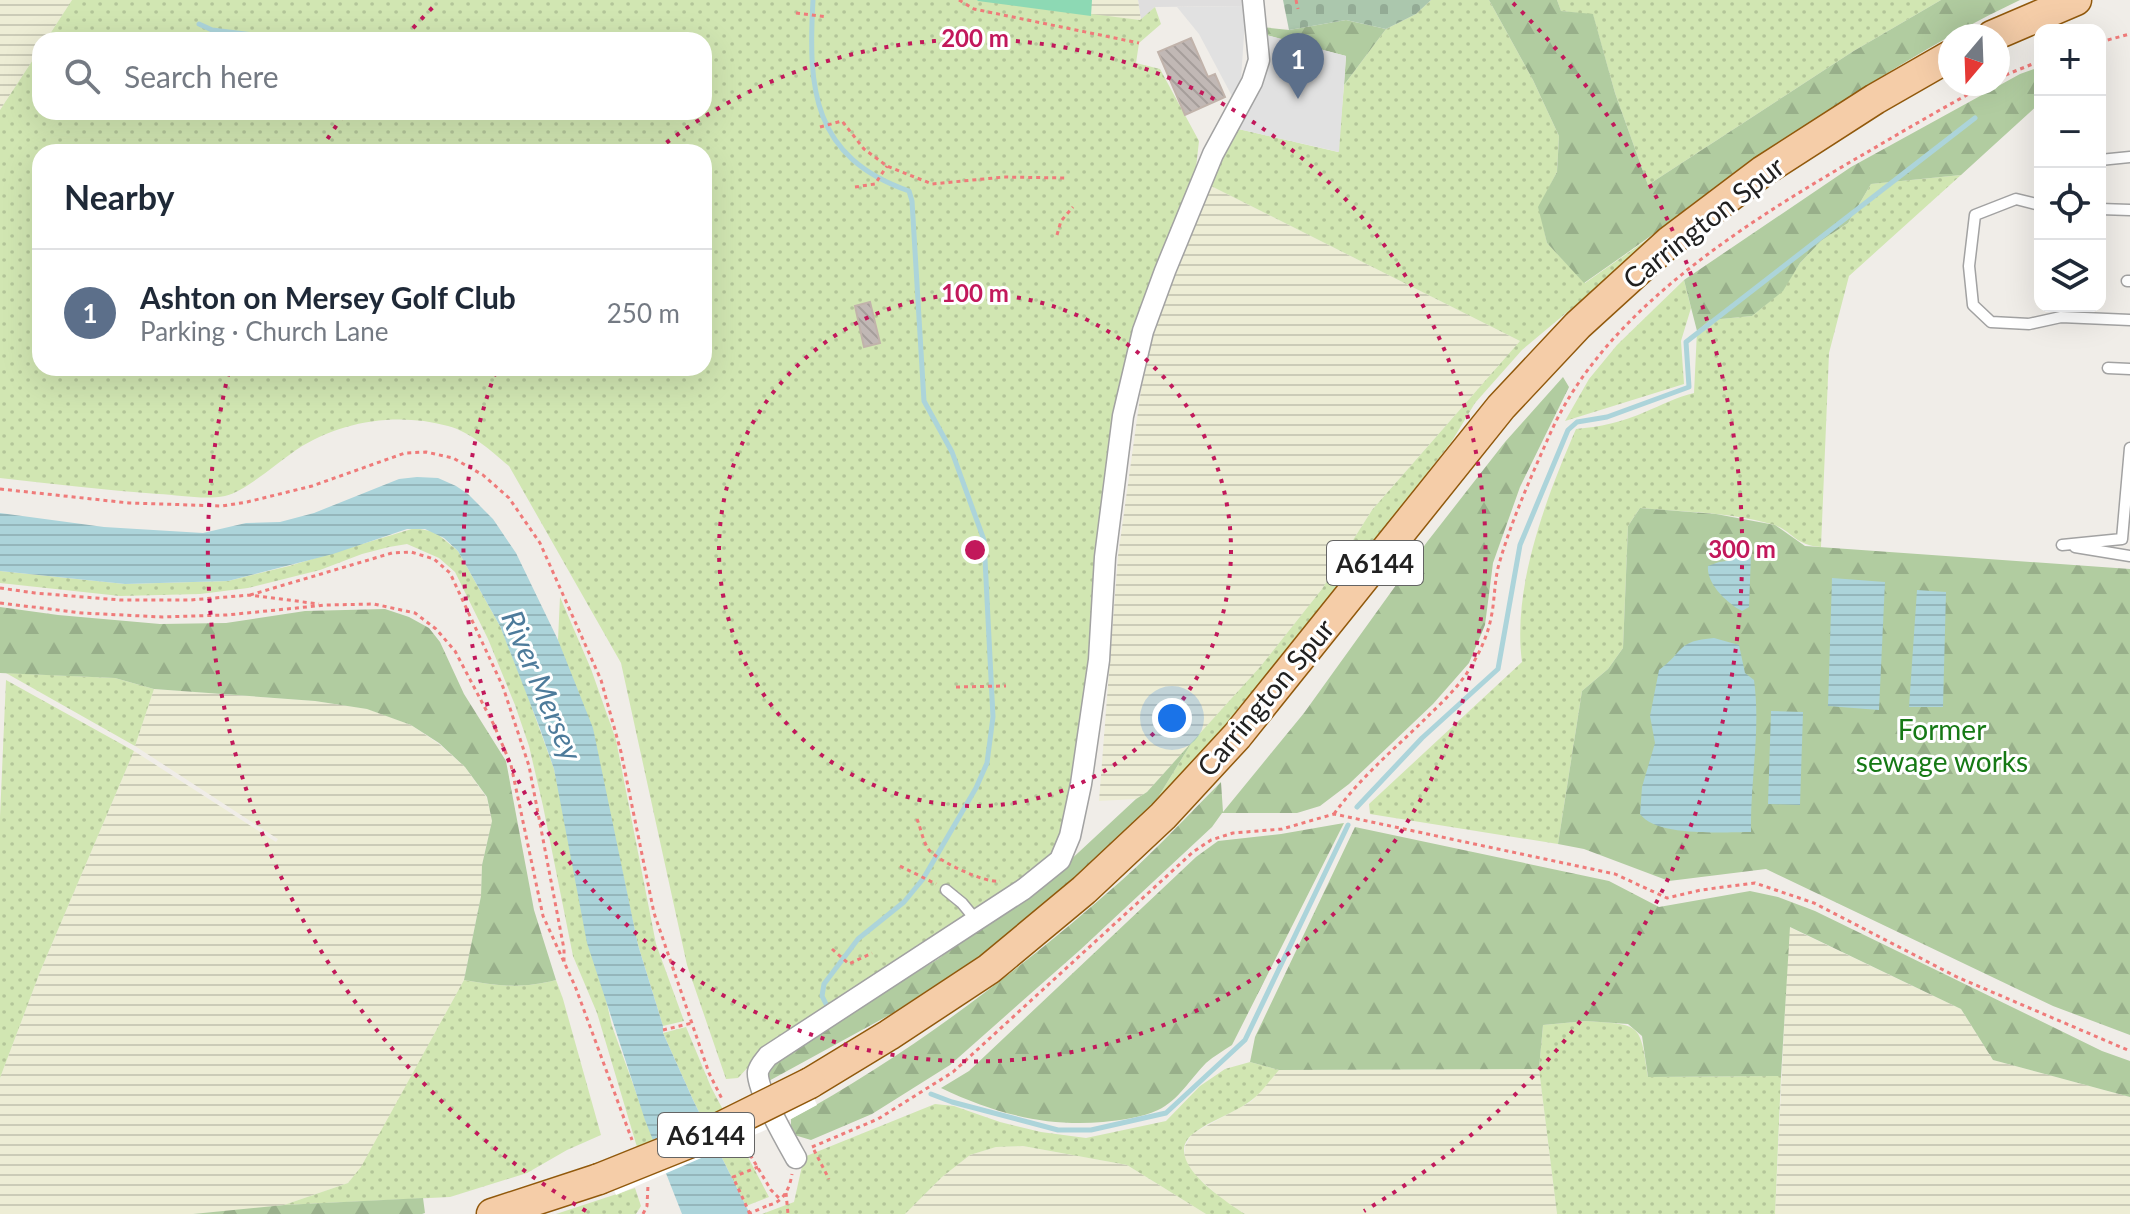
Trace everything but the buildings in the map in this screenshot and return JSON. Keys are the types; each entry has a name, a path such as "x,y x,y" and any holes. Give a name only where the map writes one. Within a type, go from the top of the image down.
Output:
{"main road":[{"path":"2010,28 2076,0"},
{"name":"Carrington Spur","path":"492,1214 599,1179 691,1142 810,1083 989,969 1084,890 1163,816 1237,736 1501,407 1578,325 1669,242 1763,171 1938,63"}],"street":[{"path":"804,1152 764,1093 758,1073 763,1063 775,1050 1024,889 1060,860 1070,836 1099,660 1105,557 1123,416 1143,331 1206,172 1225,129 1245,97 1259,60 1253,0"}],"lane":[{"path":"2106,159 2130,157"},
{"path":"2034,204 2016,199 1975,215 1969,266 1973,305 1991,322 2029,324 2061,317 2130,320"},
{"path":"2106,209 2130,210"},
{"path":"2108,368 2130,369"},
{"path":"2130,448 2122,539 2062,545 2130,556"},
{"path":"946,890 976,920"}],"path":[{"path":"959,0 974,9 1139,43"},
{"path":"1296,0 1298,9"},
{"path":"796,13 827,17"},
{"path":"2106,40 2130,34"},
{"path":"2010,73 2034,63"},
{"path":"1334,814 1354,787 1438,707 1466,675 1484,641 1509,529 1550,433 1565,401 1582,376 1629,322 1685,272 1797,193 1966,96"},
{"path":"820,127 842,121 864,149 887,166 932,184 1004,177 1065,178"},
{"path":"855,187 875,184 887,166"},
{"path":"1057,235 1061,221 1073,207"},
{"path":"0,489 129,503 222,506 312,486 405,453 426,452 453,458 483,475 509,498 540,543 601,680 621,752 654,913 709,1073"},
{"path":"0,588 120,600 190,600 250,595 392,553 411,552 434,559 450,573 503,687 529,766 564,949 564,963"},
{"path":"250,595 326,605"},
{"path":"0,603 82,613 162,617 374,604 415,613 436,629 455,651 511,765 543,916 633,1143"},
{"path":"956,687 1006,686"},
{"path":"775,1203 758,1167 733,1177 749,1214 775,1203 790,1186 804,1152 878,1119 953,1072 1193,852 1211,840 1233,833 1282,829 1334,814 1615,874 1667,898 1755,883 1814,903 1957,977 2130,1051"},
{"path":"917,819 930,852 993,882 1006,879"},
{"path":"900,866 931,880"},
{"path":"832,949 849,964 872,953"},
{"path":"663,1030 692,1023"},
{"path":"804,1152 829,1179"},
{"path":"643,1214 647,1206 648,1184"},
{"path":"786,1193 788,1214"}],"shaded area":[{"path":"1138,0 1244,0 1246,6 1155,7 1141,20"},
{"path":"1246,6 1241,79 1233,98 1199,34 1177,7"},
{"path":"1262,34 1346,56 1339,152 1234,128"}],"green space":[{"path":"0,0 72,0 51,32 32,32 32,61 0,110"},
{"path":"72,0 978,0 1140,20 1155,7 1161,24 1139,43 1136,63 1160,69 1199,141 1196,168 1138,335 1065,832 1051,860 765,1049 738,1078 726,1079 687,965 621,663 509,466 495,454 473,437 448,426 389,420 350,426 313,440 252,483 225,496 192,497 0,478 0,110 32,61 32,120 712,120 712,32 51,32"},
{"path":"978,0 1138,0 1141,20 1091,16"},
{"path":"1092,0 1091,16 978,1"},
{"path":"1283,0 1431,0 1416,14 1386,29 1346,20 1289,30"},
{"path":"1431,0 1489,0 1533,80 1559,136 1557,172 1539,207 1547,243 1585,283 1688,211 1522,350 1475,403 1452,441 1219,739 1149,812 1192,742 1260,667 1322,589 1372,510 1520,341 1207,184 1234,128 1338,152 1344,85 1386,29 1416,14"},
{"path":"1489,0 1557,0 1561,11 1593,14 1615,93 1648,185 1852,52 1941,0 2020,0 1972,24 1938,24 1938,43 1797,132 1584,283 1547,243 1538,207 1557,172 1559,136 1533,80"},
{"path":"1557,0 1941,0 1852,52 1648,185 1615,93 1593,15 1561,11"},
{"path":"1346,20 1386,29 1344,85 1346,56 1262,34 1262,27 1289,30"},
{"path":"2034,69 2034,108 1961,175 1871,184 1848,223 1821,241 1800,263 1783,291 1752,316 1710,320 1697,331 1684,280 1851,167 1980,96 2010,96 2010,80"},
{"path":"1961,175 1849,276 1829,353 1821,547 1804,543 1771,524 1722,515 1640,508 1628,526 1623,648 1608,669 1582,691 1558,844 1370,814 1369,804 1522,662 1522,604 1534,543 1576,429 1637,416 1694,393 1697,331 1710,320 1752,316 1782,291 1800,263 1821,241 1848,223 1871,184"},
{"path":"1207,184 1520,341 1372,510 1322,589 1260,667 1147,792 1136,799 1099,801 1118,556 1141,390 1156,322"},
{"path":"1684,280 1691,308 1681,341 1684,384 1565,421 1589,379 1617,345"},
{"path":"1563,377 1569,387 1520,487 1493,563 1485,625 1469,663 1433,704 1349,784 1320,806 1297,813 1222,813 1212,827 1080,950 950,1065 872,1114 811,1140 791,1134 791,1119 921,1039 1044,947 1134,869 1221,782 1223,812 1304,713 1427,542 1505,442"},
{"name":"Former sewage works","path":"1640,508 1716,514 1775,525 1805,546 2130,569 2130,1035 2053,1006 1766,869 1669,881 1584,849 1558,844 1582,691 1608,669 1623,648 1628,526"},
{"path":"415,528 435,532 458,551 500,626 523,683 554,769 612,1026 654,1142 637,1147 597,1013 573,956 543,806 529,746 515,705 488,639 455,572 439,558 407,544 248,588 200,594 120,596 0,583 0,571 125,584 228,581"},
{"path":"560,597 591,669 616,740 656,944 684,1021 663,1026 638,945 620,861 558,640"},
{"path":"0,607 160,624 226,623 305,611 385,609 429,628 440,642 464,694 506,761 534,910 556,980 510,986 464,980 492,821 487,797 465,767 439,743 411,725 367,709 315,701 154,689 115,678 0,673"},
{"path":"6,673 115,678 154,689 135,746"},
{"path":"6,680 134,751 40,972 0,1078 0,817"},
{"path":"154,689 315,701 368,709 411,725 465,767 487,798 492,821 464,980 362,1167 348,1183 284,1205 250,1209 193,1214 0,1214 0,1078 40,972 134,751 276,842 278,839 135,746"},
{"path":"1192,742 1149,812 1023,922 977,958 893,1013 767,1082 766,1069 777,1058 938,959 1065,865 1147,792"},
{"path":"1344,823 1232,1045 1206,1063 1165,1106 1145,1115 1123,1119 1061,1122 1000,1111 941,1088 969,1071 1196,857 1218,841"},
{"path":"1355,827 1609,881 1659,907 1750,891 1778,897 1815,911 2102,1051 2130,1061 2130,1097 1993,1060 1961,1009 1790,927 1781,1076 1648,1077 1642,1036 1628,1024 1586,1021 1543,1025 1539,1069 1279,1070 1250,1062 1255,1037"},
{"path":"1789,927 1961,1009 1993,1060 2130,1097 2130,1214 1775,1214"},
{"path":"464,980 510,986 556,980 601,1135 527,1173 450,1197 284,1205 348,1183 361,1167"},
{"path":"1586,1021 1618,1024 1635,1030 1643,1046 1648,1077 1781,1076 1775,1214 1557,1214 1539,1069 1543,1025"},
{"path":"686,1027 711,1087 769,1197 746,1206 694,1102 663,1033"},
{"path":"1250,1062 1279,1070 1253,1099 1194,1133 1185,1143 1184,1155 1189,1167 1211,1190 1245,1214 1206,1214 1127,1165 1023,1146 996,1147 970,1155 942,1177 905,1214 762,1214 794,1202 804,1157 935,1104 954,1106 1041,1132 1086,1138 1166,1121 1200,1086 1225,1069"},
{"path":"1539,1069 1557,1214 1245,1214 1223,1200 1196,1176 1184,1160 1185,1146 1192,1134 1252,1101 1279,1070"},
{"path":"1023,1146 1127,1165 1206,1214 905,1214 942,1177 970,1155 996,1147"},
{"path":"635,1188 641,1206 636,1214 556,1214"},
{"path":"423,1198 425,1213 422,1214 193,1214 284,1205"}],"water":[{"name":"River Mersey","path":"438,478 456,486 493,519 516,553 558,640 593,728 638,945 663,1033 750,1214 682,1214 645,1120 587,943 554,769 539,726 500,626 458,551 444,538 425,529 407,529 333,554 228,581 125,584 0,571 0,513 104,527 203,533 246,523 280,522 314,513 399,479"},
{"path":"1740,548 1748,549 1751,555 1749,607 1742,611 1730,604 1714,586 1708,573 1708,566 1733,560"},
{"path":"1832,578 1885,582 1879,710 1828,706"},
{"path":"1917,590 1946,592 1943,707 1909,707"},
{"path":"1714,638 1739,645 1745,673 1754,680 1756,718 1751,832 1675,830 1661,827 1640,814 1642,787 1655,743 1650,716 1659,670 1687,644"},
{"path":"1771,711 1803,712 1800,805 1768,804"}],"pier":[{"path":"803,1073 817,1105 616,1195 602,1165"}],"waterway":[{"path":"813,0 812,63 823,116 835,139 852,159 877,177 909,191 912,201 924,401 952,452 984,540 993,717 987,763 976,788 923,879 904,902 858,939 824,984 822,996 826,1004"},
{"path":"199,24 228,32"},
{"path":"1357,807 1422,738 1498,669 1520,545 1568,430 1577,422 1607,417 1689,387 1686,342 1975,118"},
{"path":"931,1094 1058,1130 1091,1130 1166,1113 1245,1040 1348,825"}],"place":[{"name":"Ashton on Mersey Golf Club","path":"1298,99"}]}
